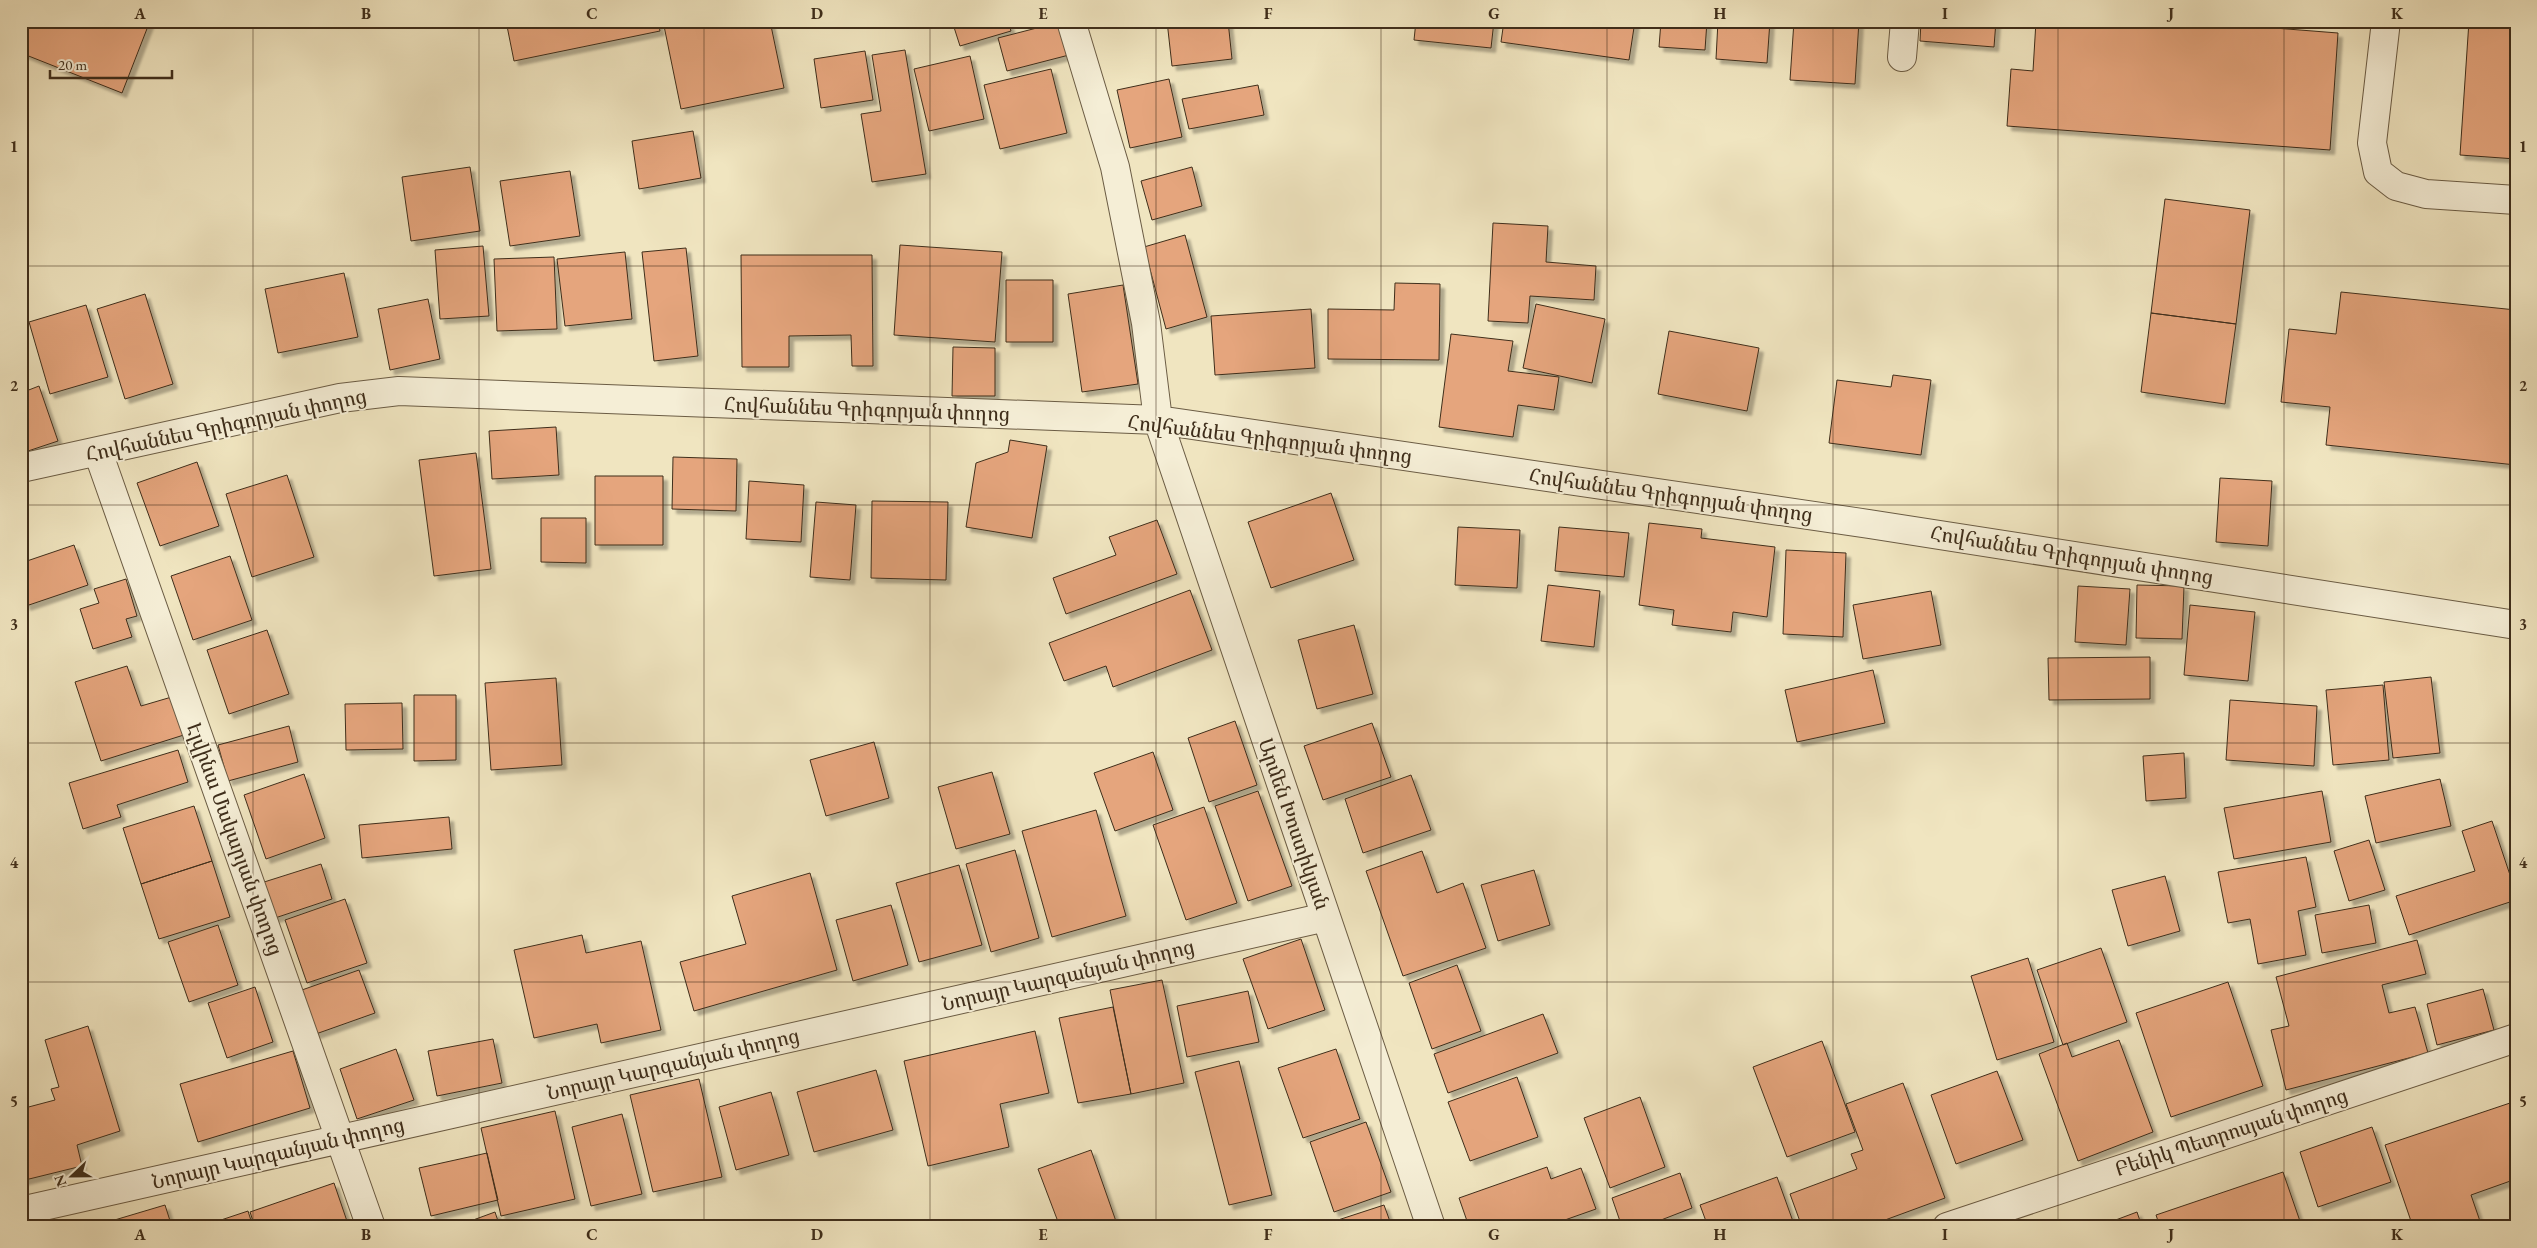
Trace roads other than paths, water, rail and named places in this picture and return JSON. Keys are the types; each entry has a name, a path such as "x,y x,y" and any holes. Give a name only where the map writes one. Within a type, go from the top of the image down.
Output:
{"street":[{"name":"Արմեն Խոստիկյան","path":"1071,21 1114,168 1146,322 1158,420 1432,1227"},
{"path":"1902,57 1905,21"},
{"path":"2386,21 2372,143 2378,172 2396,186 2426,194 2516,200"},
{"name":"Հովհաննես Գրիգորյան փողոց","path":"21,468 340,398 399,391 1158,420 1888,526 2516,625"},
{"name":"Էլվինա Մակարյան փողոց","path":"98,452 371,1227"},
{"name":"Նորայր Կարգանյան փողոց","path":"21,1212 341,1138 1326,918"},
{"name":"Բենիկ Պետրոսյան փողոց","path":"1947,1227 2516,1038"}]}
